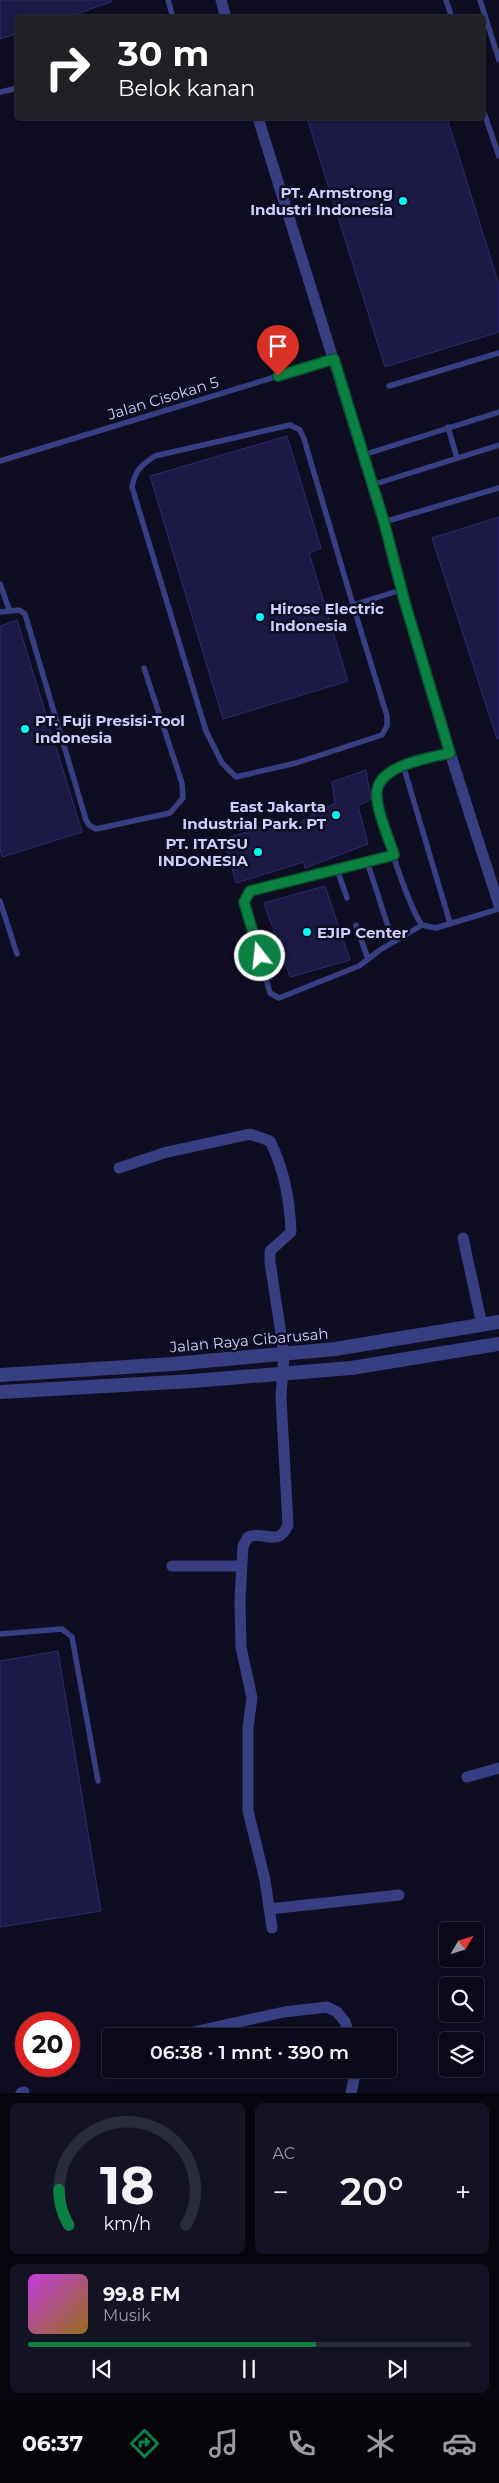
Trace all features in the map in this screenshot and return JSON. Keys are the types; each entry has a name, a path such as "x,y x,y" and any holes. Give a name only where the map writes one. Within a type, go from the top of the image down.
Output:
{"street":[{"path":"221,0 225,15"},
{"path":"259,120 384,522 401,590 499,907"},
{"path":"119,1168 167,1152 250,1134 270,1142 277,1156 290,1215 291,1232 270,1251 284,1354 282,1374 288,1525 283,1534 276,1538 253,1534 248,1537 243,1546 240,1635 252,1698 248,1728 248,1811 265,1880 272,1928"},
{"path":"462,1238 482,1325"},
{"name":"Jalan Raya Cibarusah","path":"0,1375 173,1364 284,1354 386,1342 499,1322"},
{"path":"0,1392 282,1374 378,1364 499,1344"},
{"path":"172,1566 242,1566"},
{"path":"467,1777 499,1768"},
{"path":"269,1909 399,1895"},
{"path":"211,2028 284,2012 327,2007 337,2012 347,2028"},
{"path":"351,2093 354,2078"}],"lane":[{"path":"168,0 172,15"},
{"path":"446,0 451,15"},
{"path":"480,0 485,15"},
{"path":"485,16 499,60"},
{"path":"0,92 15,89"},
{"path":"485,116 499,156"},
{"path":"389,386 499,353"},
{"name":"Jalan Cisokan 5","path":"0,461 334,359"},
{"path":"363,455 499,412"},
{"path":"290,425 295,426 304,439 353,605 386,716 387,726 382,735 296,763 236,776 222,763 206,731 132,487 135,474 141,465 155,456 290,425"},
{"path":"448,427 457,458"},
{"path":"372,486 499,445"},
{"path":"384,522 499,488"},
{"path":"0,584 9,609"},
{"path":"353,605 401,590"},
{"path":"0,612 9,609 18,610 25,614 86,820 89,825 96,829 170,813 183,798 182,783 144,668"},
{"path":"422,925 412,908 394,855 381,815 377,792 383,777 403,765 450,753"},
{"path":"403,765 450,923"},
{"path":"394,855 250,891 247,894 244,902 270,993 279,998 348,971 422,925 436,928 499,907"},
{"path":"368,861 393,942"},
{"path":"337,869 347,898"},
{"path":"0,901 18,954"},
{"path":"356,925 368,959"},
{"path":"0,1634 62,1629 72,1637 98,1781"}],"building":[{"path":"0,0 111,0 111,2 74,15 15,15 15,34 0,39"},
{"name":"PT. Armstrong Industri Indonesia","path":"308,120 448,120 499,285 499,332 385,367"},
{"name":"Hirose Electric Indonesia","path":"287,436 321,548 309,553 348,681 223,719 150,476"},
{"path":"499,517 499,738 497,739 432,538"},
{"name":"PT. Fuji Presisi-Tool Indonesia","path":"17,620 82,832 2,857 0,849 0,626"},
{"path":"366,770 371,799 358,806 368,844 305,868 304,862 236,883 224,839 279,822 282,831 335,803 332,782"},
{"name":"EJIP Center","path":"325,886 350,960 290,977 264,903"},
{"path":"58,1651 101,1911 0,1927 0,1661"}],"place":[{"name":"PT. Armstrong Industri Indonesia","path":"403,201"},
{"name":"Hirose Electric Indonesia","path":"260,617"},
{"name":"PT. Fuji Presisi-Tool Indonesia","path":"25,729"},
{"name":"East Jakarta Industrial Park. PT","path":"336,815"},
{"name":"PT. ITATSU INDONESIA","path":"258,852"},
{"name":"EJIP Center","path":"307,932"}],"route":[{"path":"260,956 244,902 247,894 250,891 394,855 381,815 377,792 379,784 383,777 403,765 450,753 405,603 384,522 334,359 278,376"}]}
